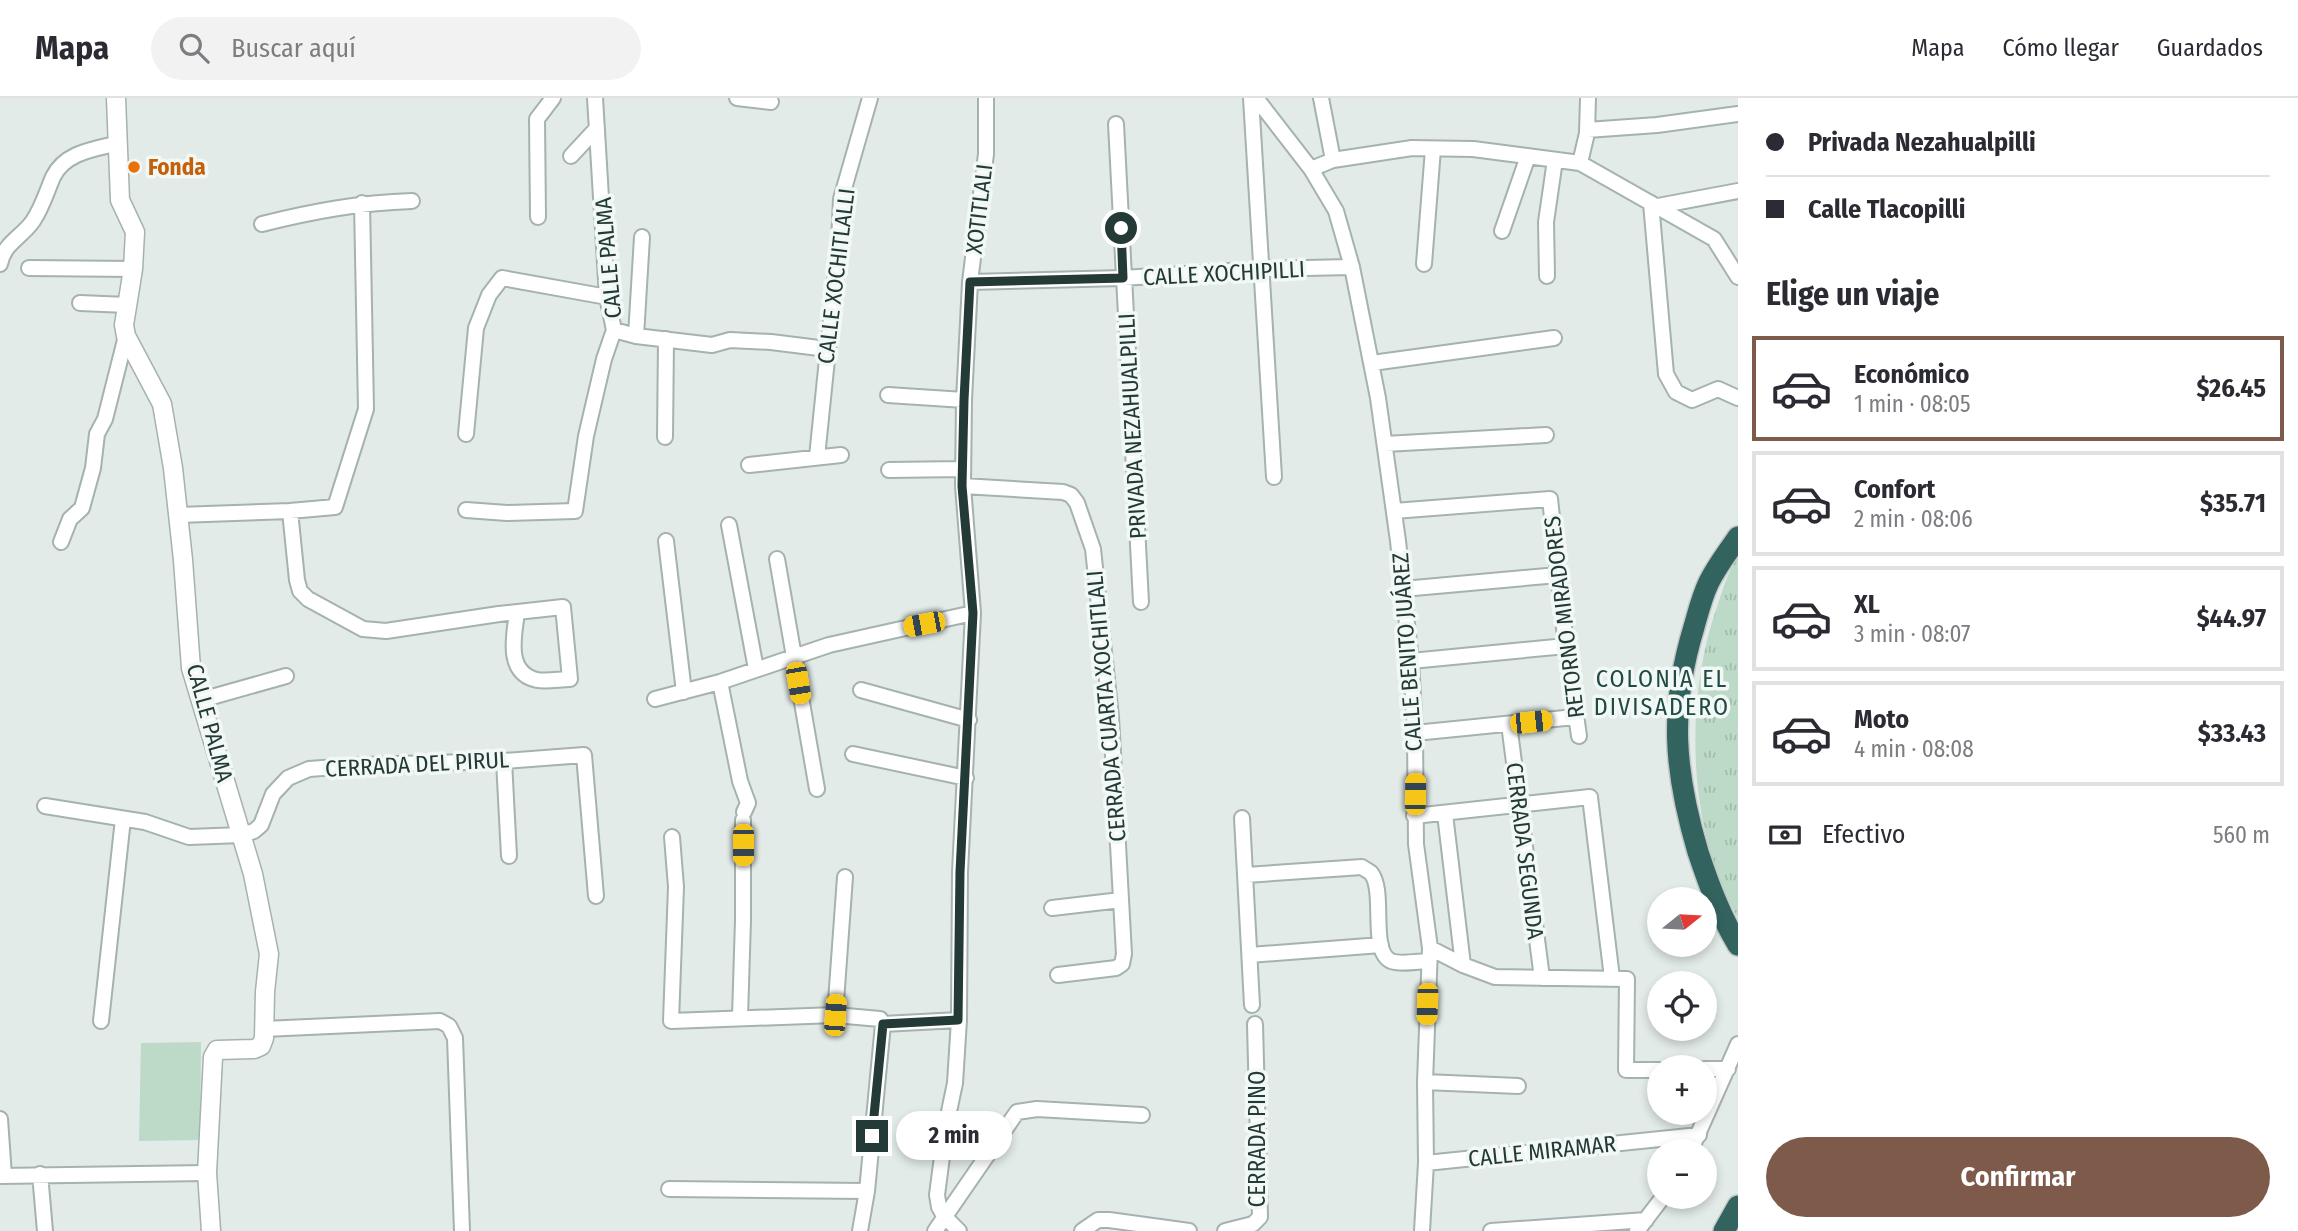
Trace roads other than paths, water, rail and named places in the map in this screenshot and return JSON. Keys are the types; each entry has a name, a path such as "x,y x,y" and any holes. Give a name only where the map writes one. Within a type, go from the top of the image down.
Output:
{"highway":[{"path":"1738,537 1709,583 1698,615 1686,653 1676,724 1678,767 1684,802 1710,890 1738,945"},
{"path":"1724,1231 1738,1206"},
{"path":"1730,1231 1738,1217"}],"street":[{"name":"CALLE PALMA","path":"116,98 120,200 135,232 133,269 124,325 126,336 162,404 178,515 191,668 253,874 269,954 264,1029"},
{"path":"538,217 537,119 553,98"},
{"name":"CALLE PALMA","path":"595,98 607,297 614,330 636,336 712,345 730,340 827,349"},
{"path":"737,98 771,102"},
{"name":"CALLE XOCHITLALLI","path":"817,457 841,199 870,98"},
{"name":"XOTITLALI","path":"973,613 962,470 970,282 986,154 986,98"},
{"path":"1251,98 1274,477"},
{"name":"CALLE BENITO JUÁREZ","path":"1256,98 1311,169 1336,211 1352,267 1385,444 1411,661 1415,733 1414,816 1430,955 1422,1231"},
{"path":"1321,98 1333,160"},
{"path":"1580,163 1587,130 1588,98"},
{"path":"1587,130 1657,125 1738,114"},
{"name":"PRIVADA NEZAHUALPILLI","path":"1116,124 1141,602"},
{"path":"571,156 597,128"},
{"path":"0,264 9,244 32,222 55,173 64,162 83,152 119,143"},
{"path":"1311,169 1333,160 1412,148 1473,149 1580,163 1714,239 1738,277"},
{"path":"1424,264 1433,149"},
{"path":"1502,231 1528,156"},
{"path":"1547,276 1546,222 1555,160"},
{"path":"1655,204 1738,191"},
{"path":"262,224 312,211 362,203 412,201"},
{"path":"178,515 335,507 366,409 362,203"},
{"path":"1655,204 1665,374 1676,391 1692,400 1718,389 1738,398"},
{"path":"636,336 642,237"},
{"name":"CALLE XOCHIPILLI","path":"970,282 1352,267"},
{"path":"29,268 133,269"},
{"path":"466,434 476,328 489,295 502,278 607,297"},
{"path":"80,303 127,305"},
{"path":"466,510 507,513 575,511 586,436 604,359 614,330"},
{"path":"61,542 69,519 82,508 93,468 97,434 105,419 126,336"},
{"path":"1372,363 1554,338"},
{"path":"665,437 666,339"},
{"path":"888,395 964,400"},
{"path":"1385,444 1546,435"},
{"path":"749,465 841,455"},
{"path":"889,470 962,470"},
{"name":"CERRADA CUARTA XOCHITLALI","path":"962,486 1063,492 1071,495 1083,515 1092,541 1111,718 1124,954 1122,964 1116,968 1058,975"},
{"name":"RETORNO MIRADORES","path":"1394,511 1550,499 1579,736"},
{"path":"290,511 300,592 308,599 363,629 386,631 517,613 563,607 570,679 538,680 525,675 517,665 513,652 517,613"},
{"path":"729,525 755,669"},
{"path":"666,541 684,692"},
{"path":"777,559 817,789"},
{"path":"1403,589 1558,575"},
{"path":"655,699 829,645 973,613 960,872 955,1083 937,1195 944,1216 959,1231"},
{"path":"1411,661 1566,646"},
{"path":"201,700 286,676"},
{"path":"720,681 740,781 748,803 744,816 740,1017"},
{"path":"861,690 969,720"},
{"path":"1415,733 1576,717"},
{"name":"CERRADA SEGUNDA","path":"1509,724 1542,978"},
{"path":"853,754 966,778"},
{"name":"CERRADA DEL PIRUL","path":"242,835 261,825 273,794 288,778 309,769 584,755 596,896"},
{"path":"504,761 509,856"},
{"path":"1414,816 1590,797 1612,978"},
{"path":"46,806 145,822 189,838 242,835"},
{"path":"1445,814 1463,965"},
{"path":"1242,818 1252,1005"},
{"path":"101,1021 123,819"},
{"path":"672,836 676,887 671,1021 835,1015 880,1019 883,1024 867,1191 860,1231"},
{"path":"1246,875 1362,867 1371,873 1376,884 1381,945 1385,956 1393,962 1430,955 1495,977 1628,978 1626,1070 1647,1070"},
{"path":"835,1015 845,877"},
{"path":"1052,908 1121,900"},
{"path":"1250,955 1381,945"},
{"path":"883,1024 958,1020"},
{"path":"211,1231 207,1173 213,1057 218,1050 254,1049 261,1046 264,1029 440,1021 449,1026 455,1038 462,1231"},
{"name":"CERRADA PINO","path":"1225,1231 1253,1224 1260,1217 1255,1024"},
{"path":"1697,1139 1738,1044"},
{"path":"1717,1069 1728,1069"},
{"path":"1425,1082 1518,1086"},
{"path":"935,1231 1017,1112 1037,1109 1142,1115"},
{"path":"0,1119 2,1176 207,1173"},
{"path":"946,1126 989,1134"},
{"name":"CALLE MIRAMAR","path":"1426,1163 1699,1135"},
{"path":"40,1174 45,1231"},
{"path":"669,1189 867,1191"},
{"path":"1491,1231 1641,1225 1654,1209"},
{"path":"1082,1231 1098,1220 1110,1220 1189,1231"}],"place":[{"name":"Fonda","path":"134,167"}],"district":[{"name":"COLONIA EL DIVISADERO","path":"1662,693"}]}
